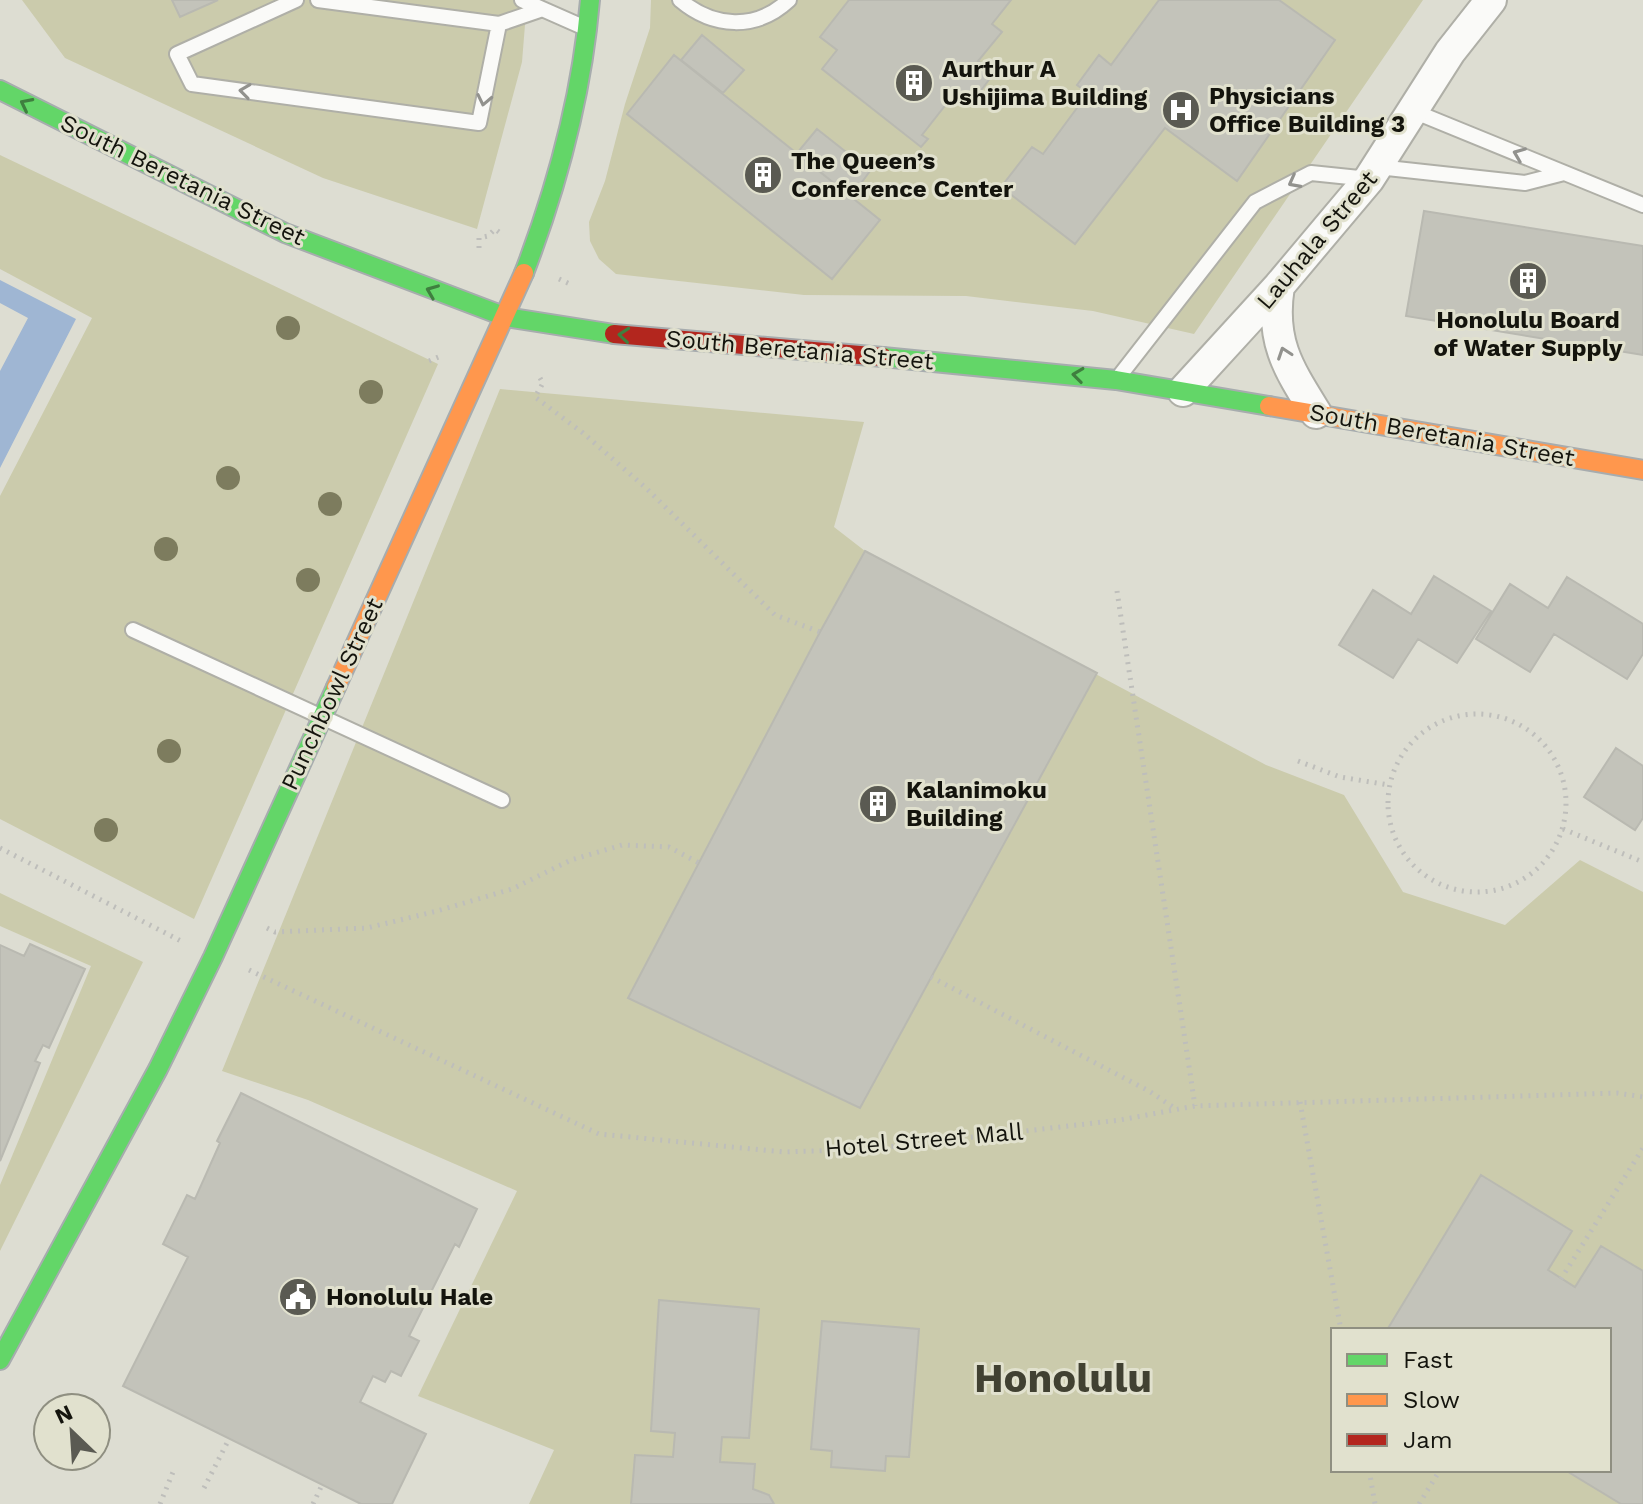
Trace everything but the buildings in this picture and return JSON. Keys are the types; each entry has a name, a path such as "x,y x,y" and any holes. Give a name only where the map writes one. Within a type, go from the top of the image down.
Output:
{"main road":[{"name":"Punchbowl Street","path":"0,1360 158,1069 234,911 506,317 536,245 566,153 589,30 590,0"},
{"name":"South Beretania Street","path":"0,90 285,233 506,317 595,332 1025,369 1116,380 1643,470"}],"street":[{"name":"Lauhala Street","path":"1183,391 1279,286 1374,173 1450,52 1491,0"},
{"path":"1279,286 1275,312 1280,345 1287,364 1316,413"}],"lane":[{"path":"296,0 177,54 192,84 479,123 499,24"},
{"path":"318,0 499,24 540,10"},
{"path":"522,0 589,30"},
{"path":"680,0 700,15 727,24 755,19 789,0"},
{"path":"1413,111 1643,205"},
{"path":"1116,380 1255,202 1311,173 1374,173 1525,183 1565,173"},
{"path":"133,630 502,800"}],"path":[{"path":"479,248 479,238 488,236 495,229 501,234"},
{"path":"569,291 575,278"},
{"path":"429,361 441,356"},
{"path":"540,378 543,383 535,397 583,433 646,488 775,615 820,632"},
{"path":"1117,591 1195,1106"},
{"path":"1467,714 1496,715 1522,725 1544,743 1561,769 1567,799 1563,829 1549,857 1526,878 1498,890 1467,892 1437,884 1413,866 1395,841 1388,814 1389,785 1398,759 1416,737 1440,721 1467,714"},
{"path":"1298,761 1340,777 1389,785"},
{"path":"1563,829 1643,862"},
{"path":"234,911 275,932 367,928 512,889 571,860 622,845 669,847 699,863"},
{"path":"0,848 165,933"},
{"name":"Hotel Street Mall","path":"240,967 599,1134 784,1152 870,1149 1120,1120 1195,1106 1617,1093 1643,1097"},
{"path":"931,977 1149,1091 1177,1110"},
{"path":"1300,1102 1341,1328"},
{"path":"1561,1279 1643,1148"},
{"path":"204,1488 229,1439"},
{"path":"160,1504 173,1472"},
{"path":"1369,1472 1375,1504"},
{"path":"1419,1504 1439,1472"},
{"path":"313,1504 322,1485"}],"green space":[{"path":"22,0 527,0 522,62 477,229 323,178 65,58"},
{"path":"651,0 1423,0 1194,334 1093,311 966,296 804,295 616,274 599,259 590,241 589,222 605,181 625,104 650,28"},
{"path":"0,155 438,364 194,919 0,819 0,496 92,318 0,269"},
{"path":"500,389 864,422 834,527 865,551 1266,765 1344,795 1403,892 1505,925 1580,860 1643,892 1643,1504 529,1504 554,1450 418,1396 517,1191 308,1100 222,1071"},
{"path":"0,893 143,962 0,1251 0,1185 91,966 0,926"}],"water":[{"path":"0,280 76,319 0,468 0,371 28,318 0,303"}],"traffic: fast":[{"path":"524,273 567,139 581,70 590,0"},
{"path":"0,90 285,233 506,317 614,334"},
{"path":"883,357 1116,380 1269,406"},
{"path":"0,1360 158,1069 213,957 336,687"}],"traffic: slow":[{"path":"336,687 524,273"},
{"path":"1269,406 1643,470"}],"traffic: jam":[{"path":"614,334 883,357"}],"place":[{"name":"Aurthur A Ushijima Building","path":"914,83"},
{"name":"Physicians Office Building 3","path":"1181,110"},
{"name":"The Queen’s Conference Center","path":"763,175"},
{"name":"Honolulu Board of Water Supply","path":"1528,281"},
{"name":"Kalanimoku Building","path":"878,804"},
{"name":"Honolulu Hale","path":"298,1297"}],"district":[{"name":"Honolulu","path":"1063,1378"}]}
